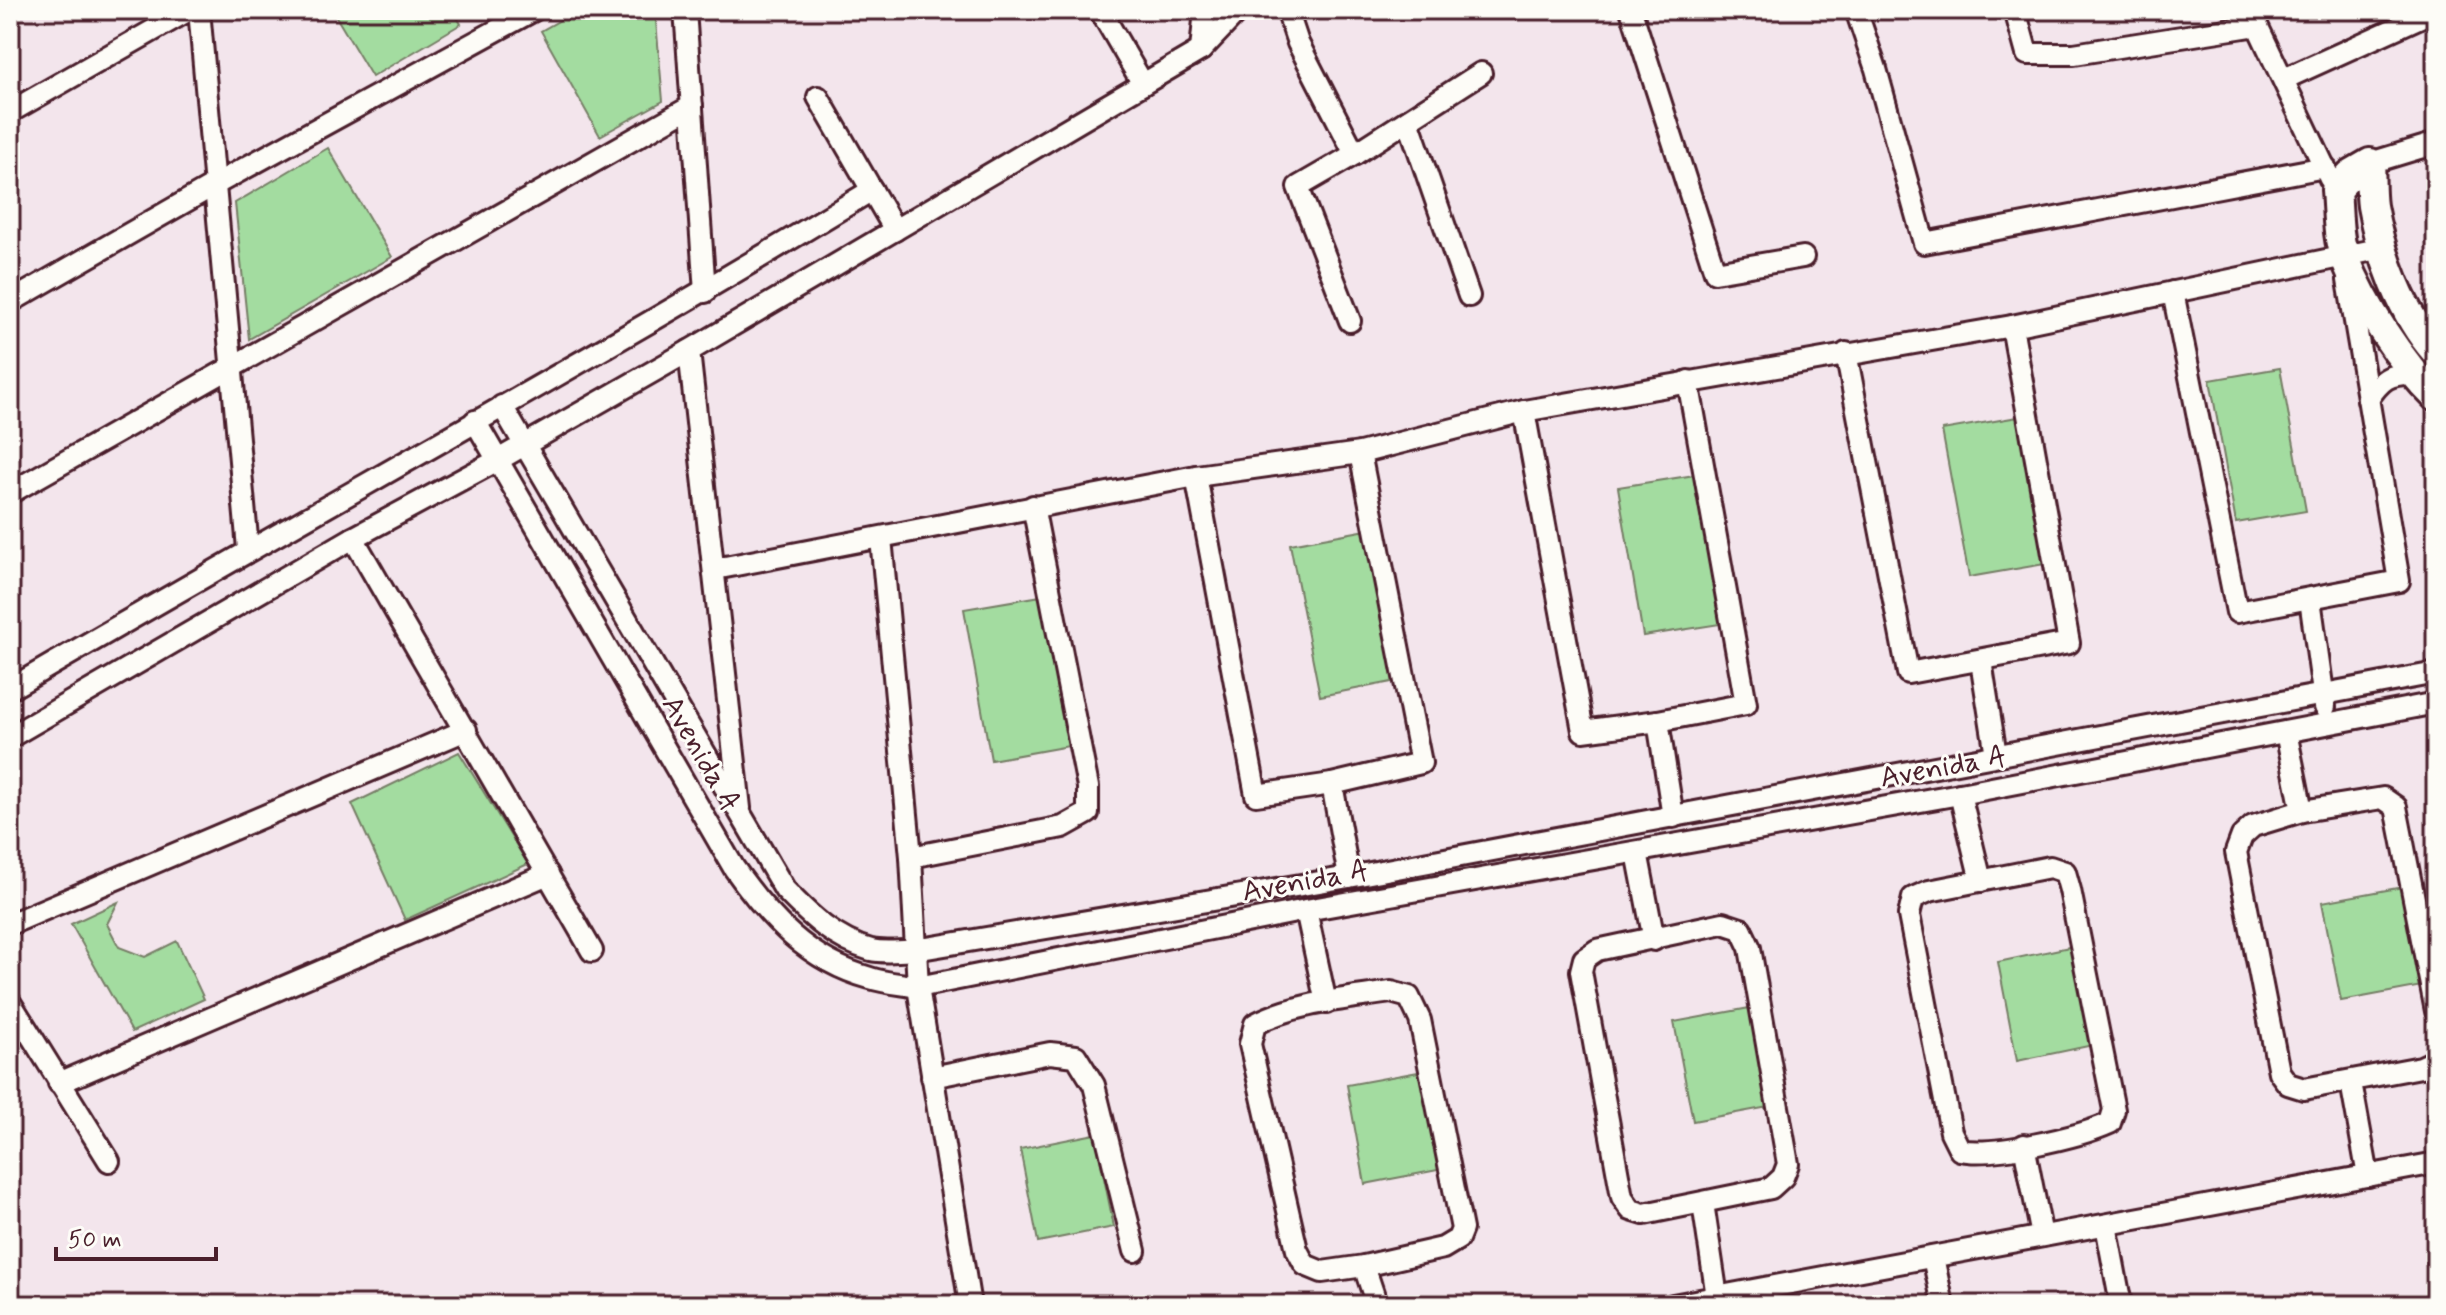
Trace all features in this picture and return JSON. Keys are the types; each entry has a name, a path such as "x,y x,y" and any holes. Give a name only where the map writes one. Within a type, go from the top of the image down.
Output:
{"street":[{"path":"12,107 163,16 189,10"},
{"path":"199,10 248,549"},
{"path":"10,302 216,184 534,10"},
{"path":"685,10 705,292"},
{"path":"1100,10 1143,84"},
{"path":"1201,50 1205,10"},
{"path":"10,737 353,538 526,445 689,351 1201,50 1239,10"},
{"path":"1287,10 1298,43 1355,154"},
{"path":"1631,10 1715,272 1803,257"},
{"path":"1856,10 1876,69 1924,243 2330,179 2436,143"},
{"path":"2015,10 2027,54 2074,54 2255,17 2330,179 2399,581 2237,612 2173,292"},
{"path":"2284,79 2436,10"},
{"path":"1350,321 1298,187 1481,73"},
{"path":"818,97 895,230"},
{"path":"10,493 692,106"},
{"path":"1408,120 1469,296"},
{"path":"2370,163 2372,204 2383,248 2402,299 2436,352"},
{"path":"10,689 248,549 705,292 872,190"},
{"path":"715,569 1196,476 1360,453 1524,411 2012,326 2383,248"},
{"path":"2344,255 2376,318 2412,374 2436,397"},
{"path":"1846,353 1908,673 2069,643 2012,326"},
{"path":"689,351 741,816"},
{"path":"2368,399 2380,381 2394,373 2412,374"},
{"path":"1524,411 1583,731 1658,721 1746,704 1688,381"},
{"name":"Avenida A","path":"502,406 785,890 810,916 836,936 874,951 915,950 1349,877 2436,673"},
{"name":"Avenida A","path":"475,421 734,868 758,903 790,937 825,961 870,978 918,987 1306,910 1960,794 2436,703"},
{"path":"1196,476 1256,795 1332,784 1421,763 1360,453"},
{"path":"911,857 1063,827 1088,813 1088,787 1033,506"},
{"path":"353,538 592,951"},
{"path":"881,538 911,857 918,987 970,1305"},
{"path":"2310,599 2328,723"},
{"path":"1981,661 1996,755"},
{"path":"1658,721 1673,817"},
{"path":"10,924 466,730"},
{"path":"2286,732 2302,811"},
{"path":"1332,784 1349,877"},
{"path":"1960,794 1981,881"},
{"path":"2436,1011 2396,807 2383,798 2302,811 2253,826 2242,836 2236,852 2279,1072 2288,1084 2304,1089 2351,1082 2421,1067 2436,1060"},
{"path":"1650,821 1646,851 1654,940"},
{"path":"2050,867 2065,872 2114,1110 2110,1123 2093,1131 2024,1145 1974,1153 1960,1150 1951,1132 1909,915 1913,898 1929,891 1981,881 2050,867"},
{"path":"59,1083 548,874"},
{"path":"1306,910 1326,1003"},
{"path":"1723,923 1741,929 1750,948 1788,1164 1783,1177 1771,1188 1644,1214 1631,1210 1622,1197 1581,971 1584,959 1597,950 1654,940 1723,923"},
{"path":"1391,992 1409,997 1420,1020 1462,1229 1458,1239 1443,1248 1322,1272 1305,1265 1297,1250 1250,1044 1255,1024 1267,1017 1326,1003 1391,992"},
{"path":"10,1002 109,1161"},
{"path":"932,1077 1050,1053 1076,1056 1094,1085 1135,1251"},
{"path":"2351,1082 2368,1176"},
{"path":"2024,1145 2042,1236"},
{"path":"1673,1305 1717,1297 1760,1297 1933,1257 2436,1163"},
{"path":"1703,1203 1717,1297"},
{"path":"2106,1225 2121,1305"},
{"path":"1933,1257 1943,1305"},
{"path":"1364,1266 1377,1305"}],"green space":[{"path":"332,10 453,10 461,24 372,77"},
{"path":"578,10 655,10 663,101 600,136 541,31"},
{"path":"328,148 392,257 249,339 235,203"},
{"path":"2280,368 2306,511 2236,523 2210,380"},
{"path":"2018,417 2045,564 1969,577 1942,430"},
{"path":"1695,475 1720,624 1643,636 1618,487"},
{"path":"1367,530 1397,681 1320,696 1290,544"},
{"path":"1041,596 1069,746 991,760 964,609"},
{"path":"459,752 528,864 405,920 352,804"},
{"path":"2403,887 2422,986 2341,1001 2322,902"},
{"path":"118,902 107,924 119,947 145,957 177,941 204,999 132,1032 71,924"},
{"path":"2074,946 2093,1045 2017,1061 1998,962"},
{"path":"1755,1007 1774,1106 1693,1121 1674,1022"},
{"path":"1424,1071 1443,1169 1365,1184 1347,1085"},
{"path":"1095,1134 1114,1227 1038,1242 1020,1149"}]}
